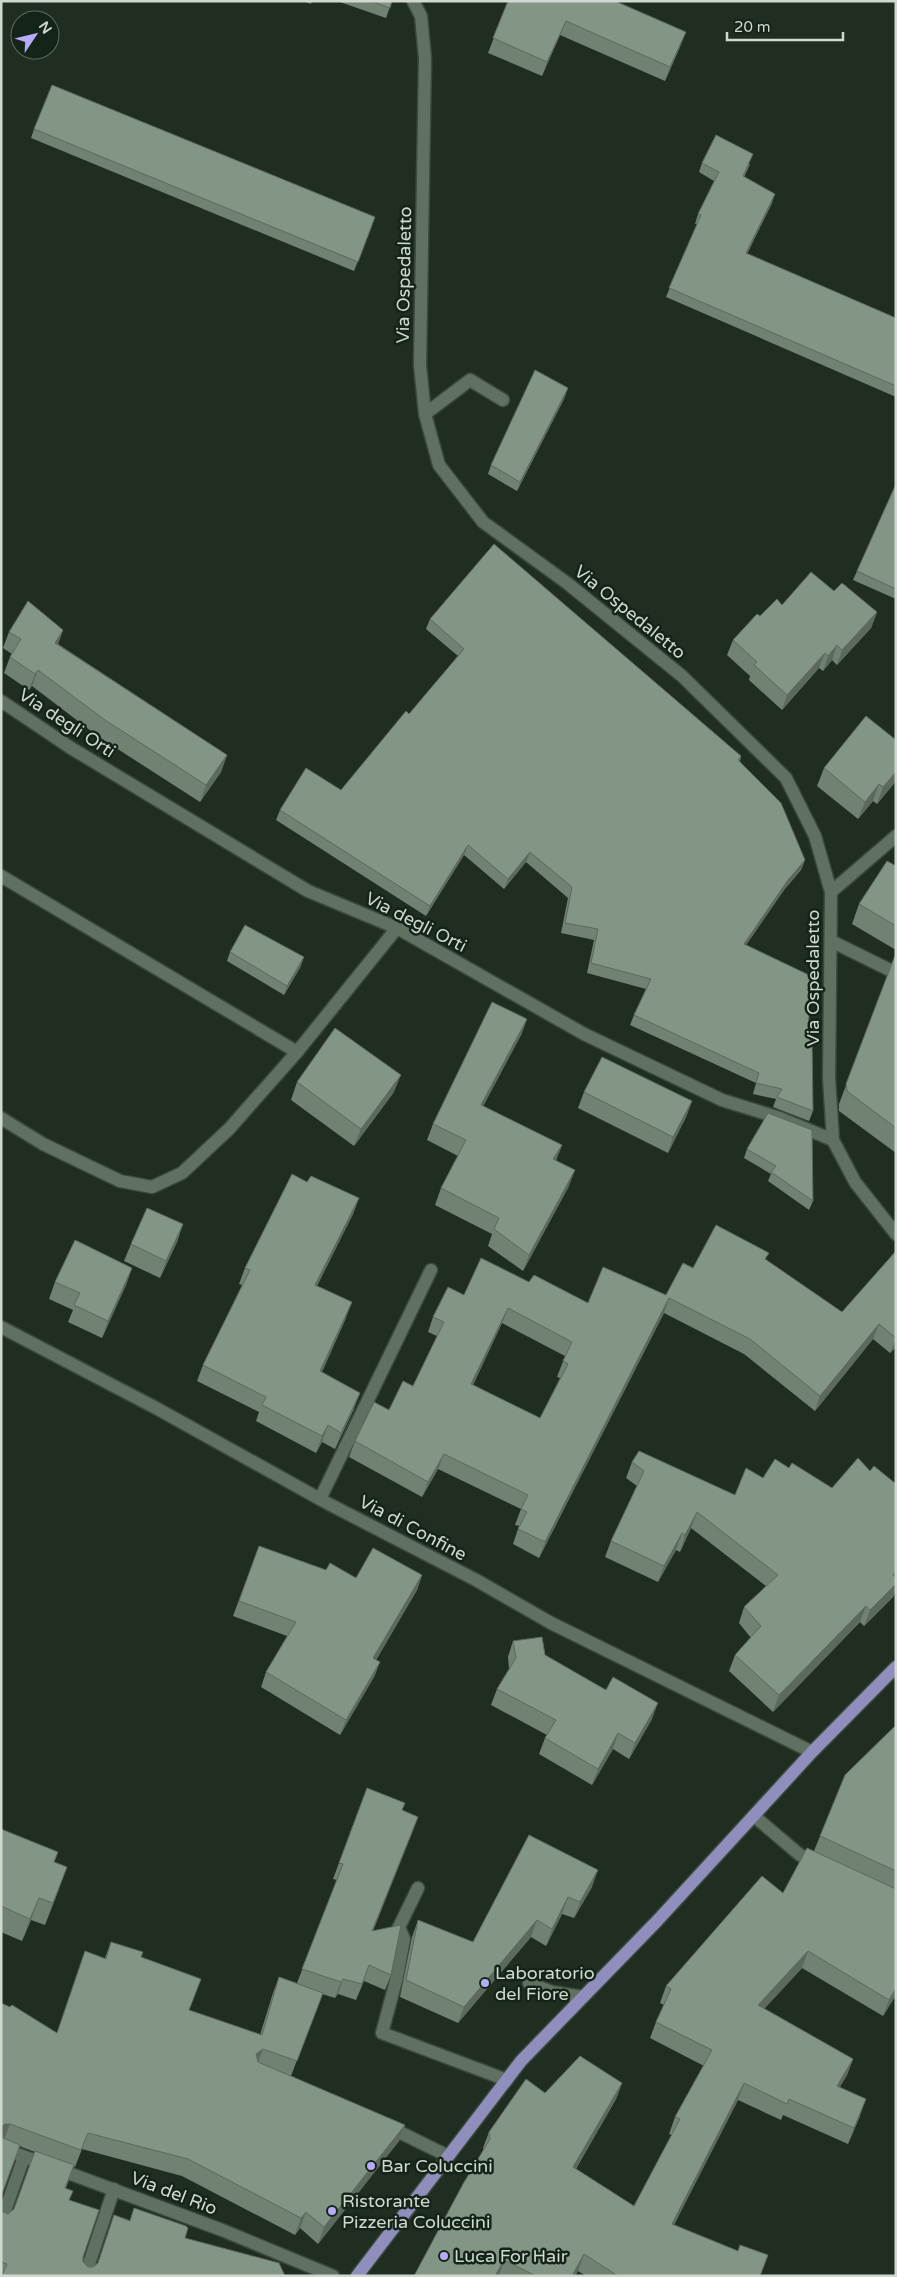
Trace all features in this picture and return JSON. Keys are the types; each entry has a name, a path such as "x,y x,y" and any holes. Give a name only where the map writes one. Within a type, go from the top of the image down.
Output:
{"main road":[{"path":"357,2276 521,2061 657,1921 812,1752 896,1667"}],"street":[{"name":"Via Ospedaletto","path":"413,1 421,16 425,58 420,365 425,414 440,465 483,522 567,583 682,676 786,778 815,836 831,892 829,1078 833,1140 855,1182 896,1234"},
{"path":"425,414 470,380 503,400"},
{"name":"Via degli Orti","path":"1,701 71,748 308,891 398,928 584,1034 722,1100 780,1118 833,1140"},
{"path":"831,892 896,836"},
{"path":"1,876 297,1052"},
{"path":"1,1118 43,1144 120,1181 152,1187 182,1173 229,1129 297,1052 398,928"},
{"path":"831,942 896,973"},
{"path":"320,1499 431,1270"},
{"name":"Via di Confine","path":"1,1327 156,1408 320,1499 476,1580 559,1627 812,1752"},
{"path":"754,1816 800,1855 826,1867"},
{"path":"418,1888 400,1927 404,1938 397,1977 382,2033 507,2080"},
{"path":"530,1983 552,1992 583,1997"},
{"path":"372,2120 406,2134 448,2156"},
{"name":"Via del Rio","path":"1,2148 222,2230 332,2276"},
{"path":"1,2222 24,2157"},
{"path":"85,2276 114,2190"}],"building":[{"path":"371,1 392,1 390,8"},
{"path":"508,1 615,1 686,32 670,67 566,21 547,62 493,38"},
{"path":"52,85 375,217 358,262 34,129"},
{"path":"716,135 753,154 743,176 775,194 746,253 896,318 896,386 669,288 701,215 698,214 719,172 702,163"},
{"path":"535,370 568,388 520,482 491,465"},
{"path":"896,484 896,589 857,571"},
{"path":"494,544 741,756 738,760 781,803 805,860 788,880 744,944 811,976 808,1035 812,1036 813,1111 777,1097 782,1089 756,1083 759,1073 634,1015 651,979 591,963 598,929 565,923 572,887 530,852 508,879 468,845 430,906 280,810 306,768 341,790 406,711 409,714 464,649 430,619"},
{"path":"811,572 834,591 842,583 877,612 842,650 837,645 828,656 825,653 787,695 754,665 757,662 733,640 757,614 760,616 777,599 782,605"},
{"path":"28,601 63,630 55,643 227,755 206,785 105,720 38,670 35,674 10,657 21,639 9,632"},
{"path":"866,716 896,740 896,772 883,787 879,784 865,802 824,768"},
{"path":"887,861 896,866 896,926 859,904"},
{"path":"245,925 304,957 287,986 230,952"},
{"path":"894,958 896,958 896,1128 847,1091 846,1084"},
{"path":"492,1002 527,1019 481,1105 562,1145 553,1159 575,1170 529,1255 494,1229 499,1218 441,1188 466,1140 433,1124"},
{"path":"335,1028 401,1075 361,1129 297,1082"},
{"path":"602,1057 692,1101 673,1137 584,1092"},
{"path":"768,1113 812,1130 813,1201 771,1172 776,1166 747,1149"},
{"path":"292,1174 307,1182 311,1176 359,1198 315,1285 352,1302 320,1371 360,1393 341,1433 328,1425 322,1436 262,1405 266,1397 203,1365 250,1270 245,1268"},
{"path":"147,1208 183,1224 166,1261 131,1244"},
{"path":"716,1225 769,1253 765,1259 842,1312 896,1251 896,1338 879,1324 820,1396 750,1339 669,1298 545,1542 518,1529 527,1512 521,1509 528,1495 444,1454 428,1482 355,1441 374,1402 389,1410 403,1381 413,1386 444,1322 433,1317 448,1287 464,1295 481,1258 529,1282 534,1275 588,1303 603,1267 666,1295 683,1263 693,1268","holes":["508,1308 572,1342 563,1361 568,1364 540,1418 471,1384"]},
{"path":"75,1240 132,1268 108,1321 74,1305 80,1293 55,1282"},
{"path":"639,1451 735,1495 746,1468 763,1478 775,1459 789,1468 792,1463 832,1488 858,1458 870,1471 874,1466 896,1484 896,1571 893,1575 896,1578 896,1584 870,1610 866,1606 779,1695 735,1655 761,1626 744,1607 778,1575 697,1512 685,1535 682,1533 664,1566 611,1541 644,1471 632,1462"},
{"path":"259,1546 326,1570 330,1563 356,1578 373,1548 422,1575 373,1658 380,1662 346,1720 266,1672 296,1622 239,1601"},
{"path":"542,1637 545,1655 606,1690 613,1677 658,1703 635,1743 618,1733 598,1769 545,1738 556,1720 497,1689 516,1658 513,1641"},
{"path":"896,1725 896,1871 820,1836 845,1775"},
{"path":"367,1788 405,1803 402,1810 418,1817 372,1931 401,1925 391,1975 369,1965 362,1984 343,1979 341,1982 302,1969 343,1864 339,1863"},
{"path":"1,1829 58,1852 54,1862 67,1867 53,1903 39,1898 30,1919 1,1906"},
{"path":"529,1835 598,1870 580,1902 568,1897 552,1929 537,1920 464,2007 406,1980 418,1920 473,1942"},
{"path":"807,1848 896,1889 896,1988 889,2000 808,1951 758,2005 853,2059 837,2086 866,2099 854,2128 789,2099 787,2104 744,2083 672,2224 738,2251 740,2245 768,2255 760,2276 618,2276 584,2254 572,2276 536,2276 504,2260 495,2276 414,2276 463,2184 490,2139 489,2132 526,2079 545,2093 580,2056 622,2083 573,2167 634,2206 680,2119 675,2117 712,2050 656,2022 671,1989 666,1986 762,1876 783,1893"},
{"path":"111,1942 143,1952 141,1957 201,1979 189,2010 262,2035 279,1977 323,1993 297,2061 263,2049 256,2054 258,2062 405,2125 324,2227 306,2212 301,2218 188,2159 88,2133 81,2150 10,2124 5,2124 1,2127 1,2003 10,2007 12,2005 57,2033 85,1951 106,1959"},
{"path":"1,2137 20,2145 1,2197"},
{"path":"35,2151 74,2165 65,2188 73,2191 69,2200 99,2210 83,2257 83,2262 88,2267 93,2267 98,2263 114,2215 130,2221 134,2208 186,2226 188,2228 185,2238 279,2263 285,2276 2,2276 7,2264 1,2262 1,2211 8,2214 14,2209"}],"place":[{"name":"Laboratorio del Fiore","path":"485,1983"},
{"name":"Bar Coluccini","path":"371,2166"},
{"name":"Ristorante Pizzeria Coluccini","path":"332,2211"},
{"name":"Luca For Hair","path":"444,2256"}]}
